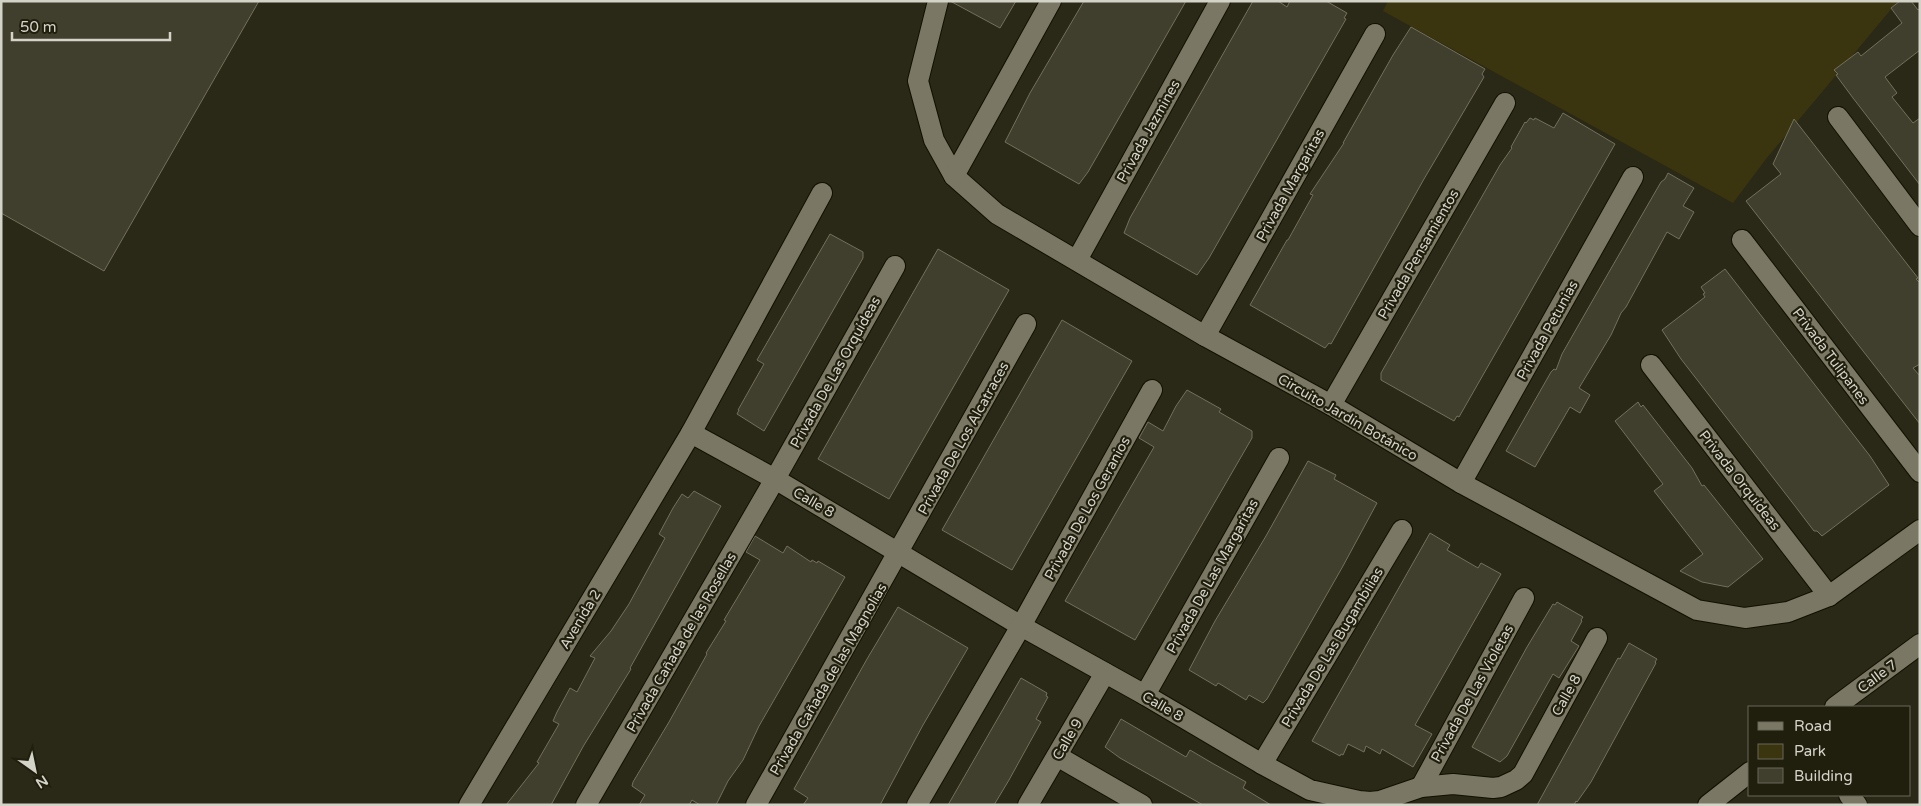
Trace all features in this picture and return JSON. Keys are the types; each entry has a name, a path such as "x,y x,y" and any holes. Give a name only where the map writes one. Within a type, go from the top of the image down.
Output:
{"street":[{"name":"Circuito Jardín Botánico","path":"938,1 918,81 934,140 954,176 997,214 1205,336 1331,405 1462,483 1697,610 1745,618 1788,612 1829,596 1920,530"},
{"path":"954,176 1051,1"},
{"name":"Privada Jazmines","path":"1077,260 1220,1"},
{"name":"Privada Margaritas","path":"1205,336 1375,34"},
{"name":"Privada Pensamientos","path":"1331,405 1505,104"},
{"path":"1838,117 1920,226"},
{"name":"Privada Petunias","path":"1462,483 1633,177"},
{"name":"Avenida 2","path":"469,805 691,434 822,193"},
{"name":"Privada Tulipanes","path":"1742,240 1920,472"},
{"name":"Privada De Las Orquídeas","path":"775,479 895,266"},
{"name":"Privada De Los Alcatraces","path":"899,552 1026,324"},
{"name":"Privada Orquídeas","path":"1651,365 1829,596"},
{"name":"Privada De Los Geranios","path":"917,805 1021,626 1152,390"},
{"name":"Calle 8","path":"691,434 775,479 1021,626 1145,695 1262,764 1310,790 1358,802 1380,801 1421,787 1453,784 1493,788 1508,785 1516,780 1523,774 1597,638"},
{"name":"Privada De Las Margaritas","path":"1145,695 1279,458"},
{"name":"Privada Cañada de las Rosellas","path":"586,805 775,479"},
{"name":"Privada De Las Bugambilias","path":"1262,764 1402,530"},
{"name":"Privada Cañada de las Magnolias","path":"756,805 899,552"},
{"name":"Privada De Las Violetas","path":"1421,787 1524,598"},
{"name":"Calle 7","path":"1836,706 1919,647"},
{"name":"Calle 9","path":"1028,805 1105,673"},
{"path":"1057,756 1142,805"},
{"path":"1708,805 1748,774"}],"green space":[{"path":"1388,1 1898,1 1766,159 1733,203 1383,11"}],"building":[{"path":"1,1 259,1 104,271 1,213"},
{"path":"950,1 1016,1 1000,28"},
{"path":"1084,1 1186,1 1088,172 1079,184 1005,142 1030,93"},
{"path":"1253,1 1278,1 1287,7 1290,1 1326,1 1347,13 1344,18 1346,19 1209,258 1197,275 1124,233 1130,218"},
{"path":"1900,1 1911,1 1918,10 1920,9 1920,50 1885,77 1897,93 1892,97 1913,123 1920,118 1920,185 1853,98 1834,70 1858,52 1861,56 1902,23 1891,8"},
{"path":"1411,27 1485,69 1482,74 1484,77 1331,344 1329,343 1325,348 1250,305 1313,195 1310,194 1344,143 1393,55"},
{"path":"1563,113 1615,144 1459,417 1457,416 1454,421 1381,380 1381,373 1500,165 1512,148 1525,122 1530,118 1534,120 1535,118 1554,128"},
{"path":"1794,119 1918,278 1916,279 1920,283 1920,364 1913,368 1920,376 1920,424 1746,201 1781,174 1773,164"},
{"path":"1668,173 1694,188 1683,206 1694,212 1679,239 1667,232 1621,313 1611,335 1579,388 1590,395 1580,413 1570,407 1535,467 1506,451 1551,372 1554,369 1556,370 1562,354"},
{"path":"830,234 863,252 863,258 764,431 737,414 738,410 764,364 757,360"},
{"path":"938,249 1009,290 889,499 818,459"},
{"path":"1725,269 1870,456 1889,485 1822,536 1817,531 1814,531 1681,359 1662,330 1705,297 1701,287"},
{"path":"1062,320 1132,361 1012,570 942,530"},
{"path":"1187,390 1221,409 1219,412 1252,431 1252,438 1135,640 1065,601 1154,447 1139,438 1148,422 1163,431"},
{"path":"1638,402 1641,407 1643,405 1692,468 1702,486 1704,485 1763,559 1728,587 1702,582 1680,571 1703,554 1654,491 1663,484 1615,421"},
{"path":"1308,461 1336,475 1334,479 1377,503 1267,699 1263,703 1249,695 1246,700 1220,684 1218,683 1216,686 1189,670 1215,621"},
{"path":"694,491 721,506 631,669 584,745 551,805 506,805 539,763 537,762 559,724 553,721 570,688 577,692 595,658 590,656 611,631 629,604 665,538 659,534 673,508 682,494 688,498"},
{"path":"1430,533 1450,545 1447,550 1478,568 1481,563 1501,574 1415,725 1432,734 1413,767 1382,749 1380,754 1366,746 1364,752 1348,744 1343,755 1341,754 1340,756 1312,741"},
{"path":"755,536 783,553 787,546 811,562 812,560 817,563 818,561 845,577 716,805 700,805 692,800 689,805 639,805 645,795 632,786 633,782 760,560 746,552"},
{"path":"1557,602 1583,617 1571,641 1579,646 1559,678 1553,674 1507,756 1500,762 1472,747 1527,647 1553,604 1555,605"},
{"path":"898,607 968,648 923,725 880,805 803,805 808,798 794,789"},
{"path":"1629,643 1657,659 1656,663 1591,782 1574,805 1537,805 1618,658 1620,659"},
{"path":"1021,678 1047,693 1046,696 1048,697 1036,719 1041,722 1009,780 994,805 948,805"},
{"path":"1121,719 1186,757 1190,750 1246,782 1243,788 1271,805 1203,805 1120,758 1105,747"}]}
